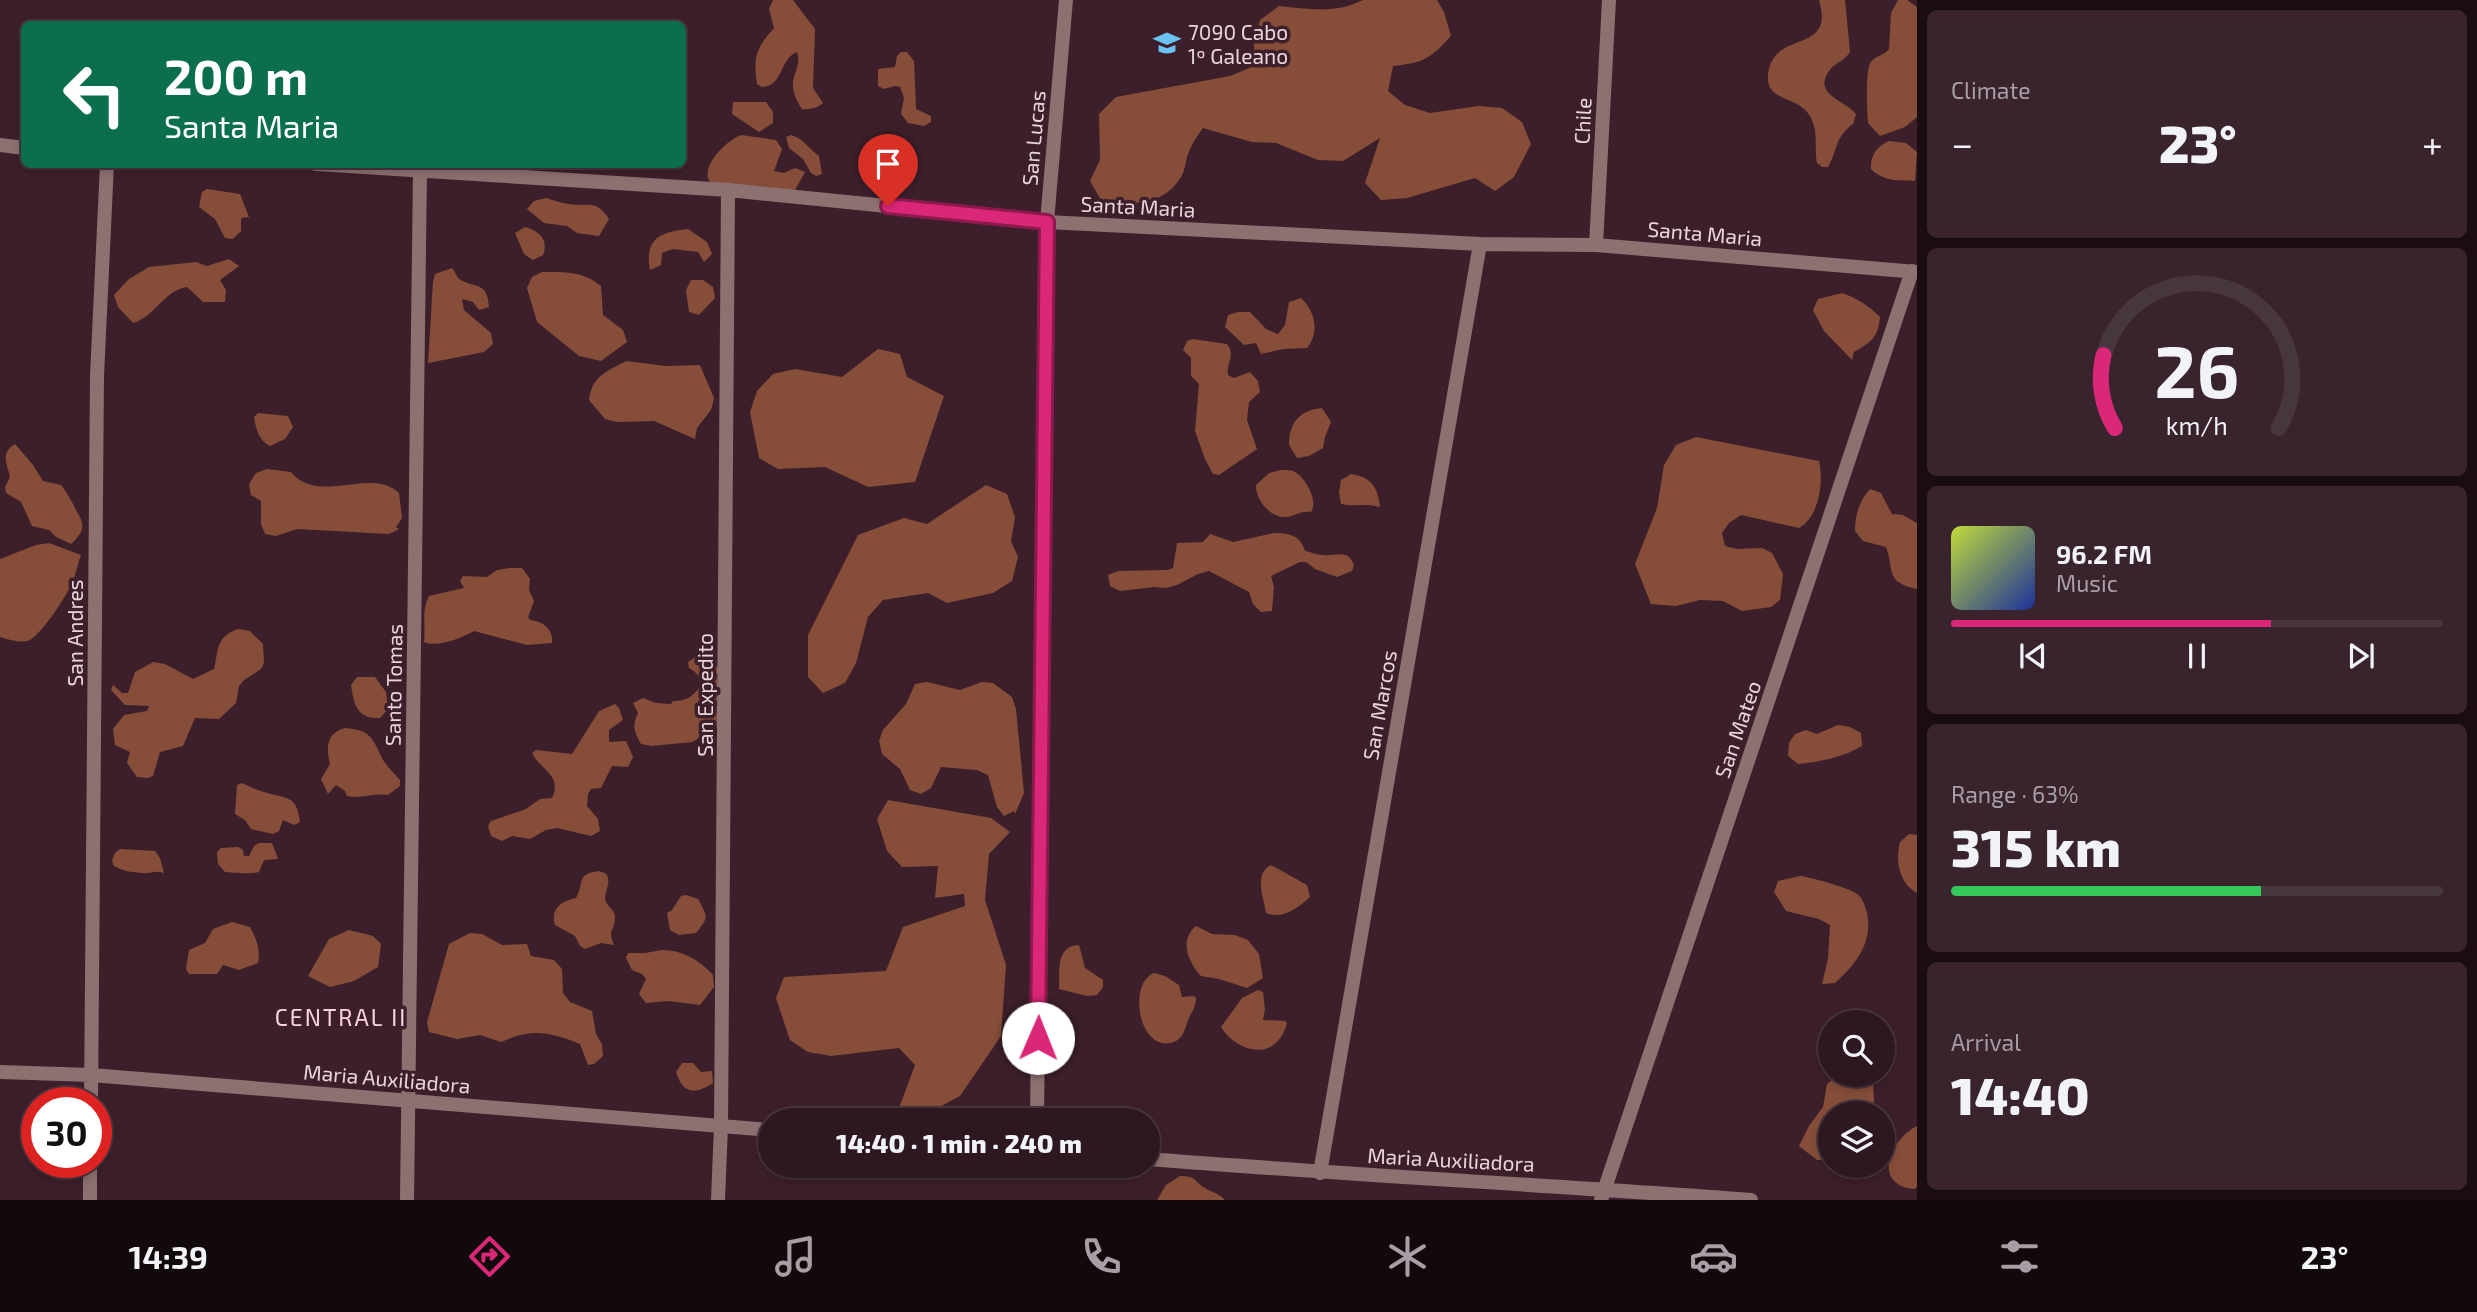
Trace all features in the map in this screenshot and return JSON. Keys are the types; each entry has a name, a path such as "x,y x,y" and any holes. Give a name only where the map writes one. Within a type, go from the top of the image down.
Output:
{"street":[{"name":"San Lucas","path":"1037,1108 1047,222 1066,0"},
{"name":"Chile","path":"1596,244 1609,0"},
{"path":"0,145 21,148"},
{"name":"San Andres","path":"92,1087 97,376 107,168"},
{"name":"Santa Maria","path":"385,168 729,190 1047,222 1480,244 1596,244 1915,272"},
{"name":"Santo Tomas","path":"407,1200 420,170"},
{"name":"San Expedito","path":"718,1200 721,1126 729,190"},
{"name":"San Marcos","path":"1320,1173 1480,244"},
{"name":"San Mateo","path":"1603,1194 1915,272"},
{"name":"Maria Auxiliadora","path":"0,1072 92,1075 758,1128"},
{"name":"Maria Auxiliadora","path":"1160,1160 1603,1194 1751,1200"},
{"path":"90,1178 90,1200"}],"shaded area":[{"path":"773,0 793,0 815,29 813,88 823,103 816,107 802,109 793,90 798,65 797,52 787,60 774,82 762,87 757,84 757,53 774,28 769,9"},
{"path":"1363,0 1437,0 1444,12 1451,36 1425,58 1393,66 1388,91 1405,105 1430,113 1478,106 1502,108 1522,122 1531,144 1514,177 1495,191 1475,178 1407,198 1381,200 1365,183 1380,138 1343,161 1318,160 1276,143 1252,142 1203,128 1190,149 1183,173 1168,192 1158,198 1136,203 1101,200 1090,181 1100,160 1099,114 1116,97 1230,76 1254,66 1254,42 1260,20 1279,6 1332,9"},
{"path":"1819,0 1845,0 1850,52 1829,71 1825,86 1833,97 1856,114 1853,124 1839,139 1828,167 1817,163 1815,134 1810,116 1797,104 1775,93 1768,80 1774,57 1783,49 1813,35 1819,28 1822,17"},
{"path":"1898,0 1907,0 1917,7 1917,117 1905,127 1880,136 1868,123 1868,73 1871,62 1889,49 1891,13"},
{"path":"901,52 907,52 914,61 916,109 931,116 931,122 924,126 908,123 901,114 904,98 900,87 884,89 878,86 878,69 895,67 897,56"},
{"path":"733,102 766,102 773,112 773,123 759,132 732,114"},
{"path":"741,135 776,140 782,149 774,171 784,173 795,168 805,172 794,192 759,186 714,188 708,178 713,159"},
{"path":"791,135 803,141 819,156 822,174 816,176 811,173 803,159 789,148 786,137"},
{"path":"1889,141 1906,143 1917,152 1915,181 1886,178 1871,169 1875,152"},
{"path":"889,157 903,165 908,181 890,185 870,176 869,165"},
{"path":"207,189 240,194 249,217 241,218 241,231 233,239 225,238 215,219 199,207 202,192"},
{"path":"546,198 566,204 596,206 609,219 599,236 577,233 567,226 544,223 527,209 534,201"},
{"path":"525,227 538,233 545,244 543,255 533,260 524,254 515,233"},
{"path":"688,229 707,242 712,254 704,262 698,252 673,249 662,253 661,265 650,270 652,244 670,232"},
{"path":"229,259 239,266 220,280 226,290 225,302 203,302 187,287 172,293 141,320 133,323 118,307 114,295 129,279 149,267 196,262 207,266"},
{"path":"452,268 458,278 479,286 486,292 489,307 479,310 473,302 462,299 464,310 491,333 493,344 484,352 428,363 435,274"},
{"path":"542,272 580,275 601,286 603,315 623,330 627,342 601,361 579,356 537,322 527,288 532,277"},
{"path":"691,280 703,280 713,287 715,298 699,315 689,312 686,290"},
{"path":"1842,293 1872,309 1880,317 1875,335 1854,352 1852,360 1824,331 1813,310 1818,299"},
{"path":"1301,298 1310,309 1315,329 1307,348 1283,349 1261,354 1256,343 1244,345 1225,327 1228,315 1250,312 1266,329 1278,334 1285,325 1289,302"},
{"path":"1193,339 1227,344 1231,352 1228,375 1234,378 1250,372 1258,381 1260,392 1249,402 1247,420 1257,449 1219,475 1213,474 1195,431 1199,384 1191,376 1191,358 1183,350 1187,341"},
{"path":"878,349 900,354 907,377 944,396 915,482 868,487 825,467 778,469 759,458 750,412 757,391 773,374 795,369 842,377"},
{"path":"626,361 665,366 700,365 714,398 711,410 697,428 695,439 654,421 617,422 605,419 589,400 593,385 612,368"},
{"path":"1322,408 1331,422 1323,448 1309,456 1297,458 1289,445 1294,424 1308,411"},
{"path":"258,413 288,416 293,427 285,439 270,446 263,441 257,430 254,417"},
{"path":"1696,437 1819,461 1820,489 1815,508 1806,523 1799,528 1741,515 1729,523 1722,533 1725,546 1737,549 1762,548 1772,553 1783,574 1780,600 1771,607 1742,611 1723,601 1700,600 1676,606 1651,604 1635,564 1657,508 1664,465 1676,445"},
{"path":"15,444 43,481 61,485 73,504 82,528 71,544 56,537 49,530 32,526 21,502 6,493 5,487 10,477 6,455"},
{"path":"267,469 291,472 303,482 316,486 374,483 387,486 399,493 402,518 396,527 399,529 389,534 297,529 276,536 265,534 261,524 261,501 251,495 249,484 256,473"},
{"path":"1293,471 1306,483 1312,496 1311,512 1284,517 1273,514 1264,506 1256,485 1269,473"},
{"path":"1351,474 1372,484 1380,507 1341,504 1341,480"},
{"path":"986,485 1007,494 1015,517 1011,541 1018,557 1012,581 993,593 947,603 928,593 883,600 868,617 856,663 845,683 823,693 808,677 808,635 858,535 904,518 927,524"},
{"path":"1870,489 1881,493 1892,514 1903,515 1917,523 1917,589 1895,579 1886,547 1863,541 1855,531 1858,508"},
{"path":"1274,533 1293,536 1300,541 1305,551 1321,555 1345,555 1354,565 1352,571 1337,577 1315,569 1306,562 1300,562 1271,576 1274,587 1272,611 1261,612 1253,604 1249,592 1209,571 1166,588 1120,591 1110,586 1108,575 1118,571 1173,568 1177,543 1203,542 1210,534 1233,542"},
{"path":"49,543 81,555 70,587 53,615 32,638 20,642 0,637 0,559 36,545"},
{"path":"522,568 530,579 529,590 534,601 528,617 547,627 552,643 527,645 474,631 443,643 424,642 424,613 429,596 464,588 460,581 463,576 487,577 497,570"},
{"path":"238,629 250,631 263,644 264,663 261,669 243,681 239,686 236,703 219,719 195,718 183,746 160,752 153,776 137,777 127,763 130,752 115,745 113,729 124,715 147,711 149,706 125,705 111,690 113,685 122,693 128,693 135,672 153,662 165,664 193,679 214,669 222,640"},
{"path":"697,656 713,660 720,671 716,675 719,691 716,703 720,726 709,728 692,742 652,746 641,744 635,728 638,713 633,703 643,698 656,703 671,704 692,695 701,685 699,677 689,668 688,662"},
{"path":"357,677 375,677 386,692 388,709 380,718 366,716 358,709 351,685"},
{"path":"927,682 960,690 982,682 993,683 1012,697 1016,709 1024,793 1015,814 1014,811 1004,816 997,807 988,775 977,770 941,767 931,788 921,794 910,790 900,769 882,754 879,741 883,730 906,704 915,684"},
{"path":"615,704 623,720 609,730 609,742 626,741 633,757 628,767 612,766 601,788 591,789 588,794 587,806 598,819 600,831 591,836 557,828 546,830 530,839 512,836 502,841 491,836 488,826 491,821 526,809 540,799 552,798 555,790 553,778 532,753 536,750 572,754 599,711"},
{"path":"1838,725 1861,733 1862,746 1839,756 1806,763 1798,764 1788,756 1789,743 1795,734 1806,730 1817,734"},
{"path":"345,728 369,736 386,764 400,780 400,786 388,795 357,797 347,796 345,791 336,785 328,794 321,779 330,764 329,742 334,733"},
{"path":"242,783 289,799 296,806 300,822 294,825 283,820 279,831 273,834 251,829 245,820 235,814 237,785"},
{"path":"888,800 991,818 1010,832 989,854 985,900 1006,965 1001,1036 960,1096 938,1108 899,1108 915,1065 899,1048 831,1056 808,1052 790,1040 776,998 784,977 886,971 903,927 965,906 964,894 935,898 938,866 902,867 887,851 877,819"},
{"path":"1909,834 1917,835 1917,893 1902,878 1898,864 1900,842"},
{"path":"259,843 272,843 278,859 264,860 259,872 225,872 218,864 217,852 221,848 238,847 243,850 244,856 249,856 254,846"},
{"path":"120,849 155,851 164,873 133,872 114,866 112,861"},
{"path":"1271,865 1307,885 1310,897 1284,914 1266,913 1261,880 1262,874"},
{"path":"599,871 608,878 605,899 615,915 611,933 614,945 601,943 585,949 580,946 575,936 555,925 554,914 562,903 576,898 587,874"},
{"path":"1800,876 1830,883 1857,894 1867,913 1867,934 1861,952 1835,983 1822,984 1828,959 1830,925 1819,919 1786,911 1774,892 1778,881"},
{"path":"681,896 698,899 706,917 696,933 679,935 670,930 667,913"},
{"path":"232,922 250,927 259,953 258,963 239,970 223,965 217,974 189,974 186,969 189,950 205,943 213,929"},
{"path":"1196,926 1212,934 1235,935 1248,940 1259,954 1263,978 1247,988 1201,976 1187,951 1188,938"},
{"path":"349,930 373,936 381,944 378,967 354,981 330,987 308,976 329,939"},
{"path":"470,933 482,934 502,945 527,944 531,956 554,960 562,969 563,993 570,1002 592,1011 603,1056 594,1064 588,1065 580,1044 550,1034 532,1033 501,1042 480,1035 457,1039 429,1032 427,1022 449,944"},
{"path":"1079,945 1085,968 1103,980 1103,987 1097,995 1087,996 1059,989 1062,955 1071,946"},
{"path":"662,950 690,957 713,975 714,987 700,1005 669,1001 646,1003 639,994 646,979 632,970 626,958 628,953"},
{"path":"1154,973 1179,985 1182,997 1196,998 1183,1033 1170,1043 1159,1042 1150,1036 1140,1014 1141,989 1146,979"},
{"path":"1258,990 1263,992 1263,1020 1287,1023 1275,1044 1257,1050 1237,1043 1221,1027 1242,998"},
{"path":"682,1063 693,1063 701,1072 712,1071 713,1083 696,1090 686,1088 676,1072"},
{"path":"1826,1087 1873,1087 1874,1101 1824,1101"},
{"path":"1818,1114 1818,1160 1799,1146"},
{"path":"1917,1126 1917,1187 1914,1189 1901,1185 1893,1178 1895,1178 1895,1147 1907,1132"},
{"path":"1180,1176 1192,1178 1225,1200 1157,1200 1166,1185"}],"place":[{"name":"7090 Cabo 1º Galeano","path":"1167,43"}],"district":[{"name":"CENTRAL II","path":"341,1017"}],"route":[{"path":"888,206 1047,222 1038,1038"}]}
